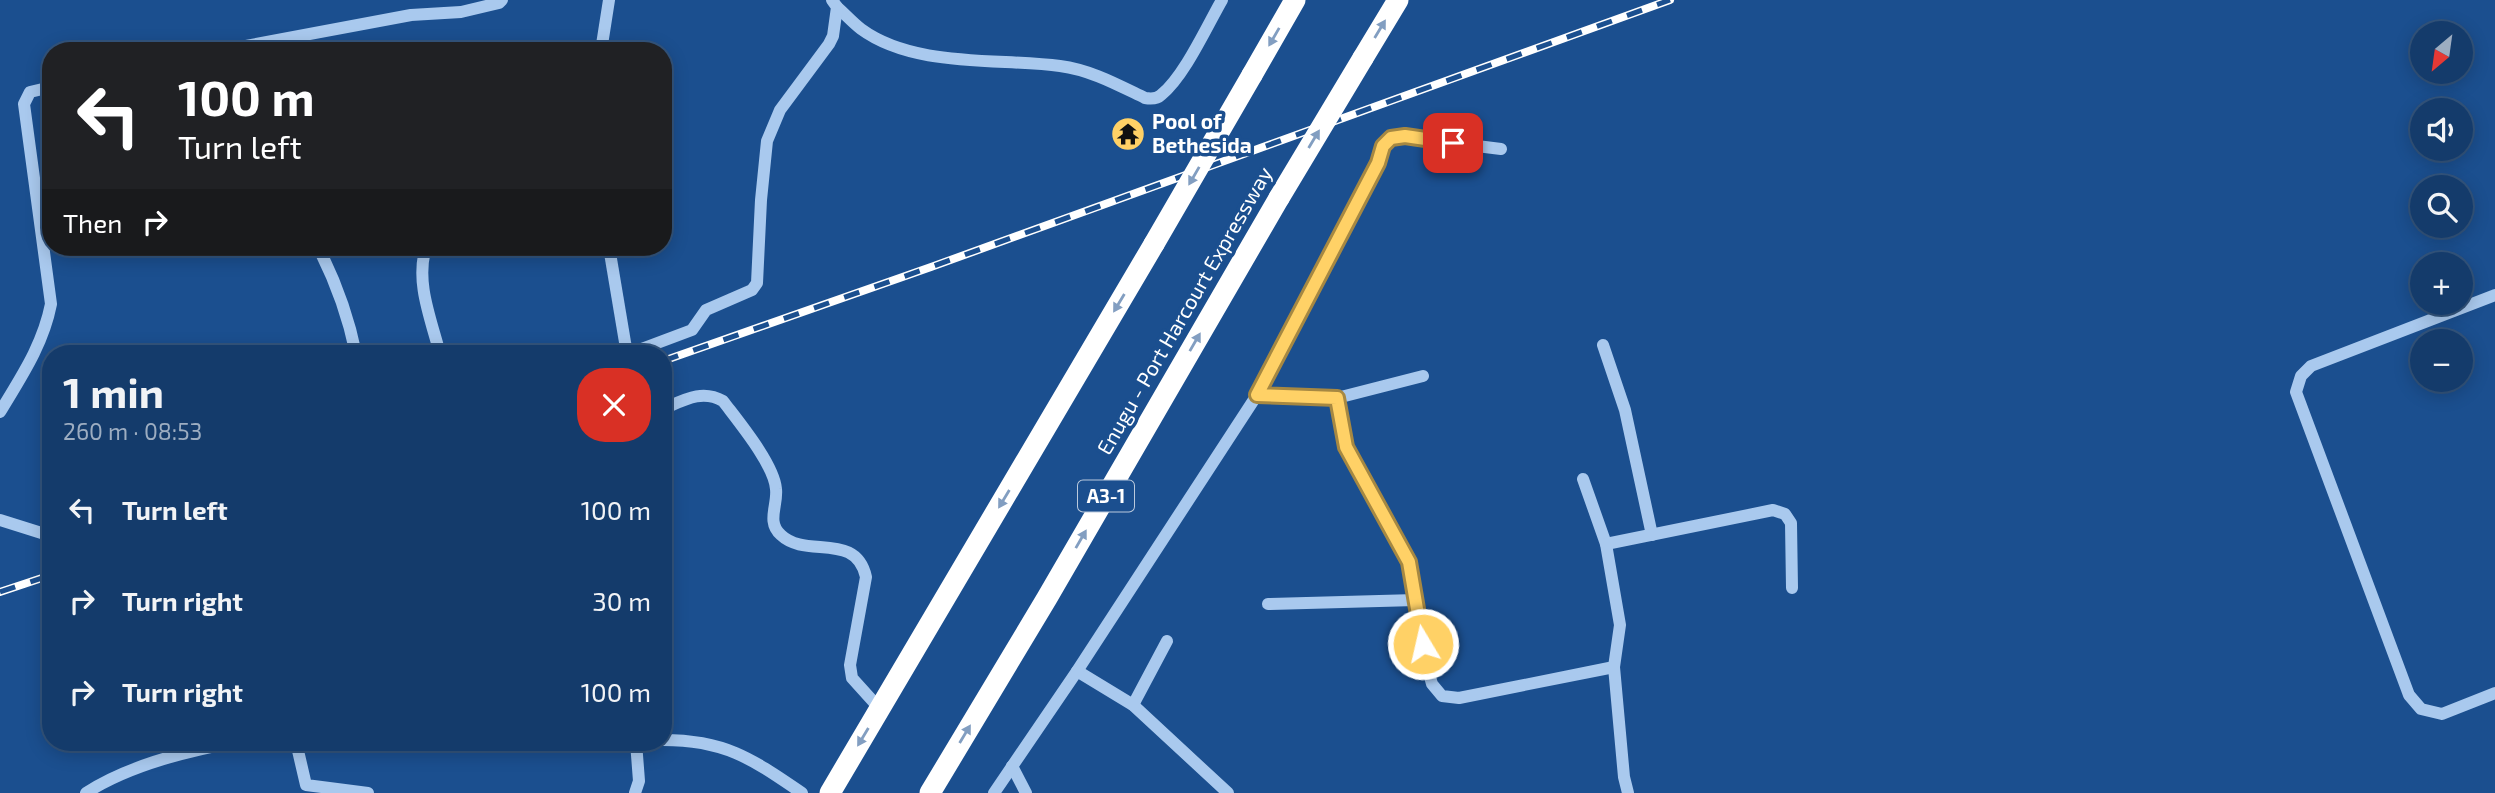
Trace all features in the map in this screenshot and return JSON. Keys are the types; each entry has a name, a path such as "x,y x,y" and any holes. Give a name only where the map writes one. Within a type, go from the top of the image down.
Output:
{"highway":[{"path":"830,793 1295,0"},
{"name":"Enugu - Port Harcourt Expressway","path":"930,793 1398,0"}],"street":[{"path":"277,42 411,15 461,12 502,0"},
{"path":"602,42 609,0"},
{"path":"834,4 862,30 890,45 964,60 1060,66 1103,77 1145,98 1153,99 1161,96 1190,59 1222,0"},
{"path":"651,345 692,330 706,310 752,290 757,284 767,141 780,110 833,36 834,4"},
{"path":"42,89 30,92 24,103 42,237"},
{"path":"994,793 1257,395 1378,163 1383,146 1391,138 1405,136 1501,149"},
{"path":"0,412 46,329 51,304 45,256"},
{"path":"323,256 335,280 349,320 354,345"},
{"path":"424,256 421,279 438,345"},
{"path":"611,256 625,345"},
{"path":"2495,295 2311,366 2301,376 2296,392 2409,695 2421,709 2442,714 2495,693"},
{"path":"1603,345 1625,410 1652,535"},
{"path":"1257,395 1337,398 1423,376"},
{"path":"672,406 702,395 712,395 723,401 764,459 776,488 774,527 780,535 791,542 846,552 857,556 863,564 866,577 849,666 852,678 880,709"},
{"path":"1337,398 1346,447 1409,562 1427,666 1432,684 1442,696 1459,698 1614,667"},
{"path":"1583,479 1606,544 1620,625 1614,667 1624,777 1628,793"},
{"path":"1606,544 1773,510 1785,514 1791,523 1792,588"},
{"path":"0,520 42,533"},
{"path":"1268,604 1416,600"},
{"path":"1133,705 1167,642"},
{"path":"1077,671 1133,705 1228,793"},
{"path":"672,741 717,746 752,759 802,793"},
{"path":"86,793 149,764 194,751"},
{"path":"298,751 307,789 368,793"},
{"path":"635,793 639,781 637,751"},
{"path":"1012,766 1026,793"}],"railway":[{"path":"672,358 1670,0"},
{"path":"0,592 42,578"}],"place":[{"name":"Pool of Bethesida","path":"1128,134"}],"route":[{"path":"1423,644 1409,562 1346,447 1337,398 1257,395 1378,163 1383,146 1391,138 1405,136 1453,143"}]}
